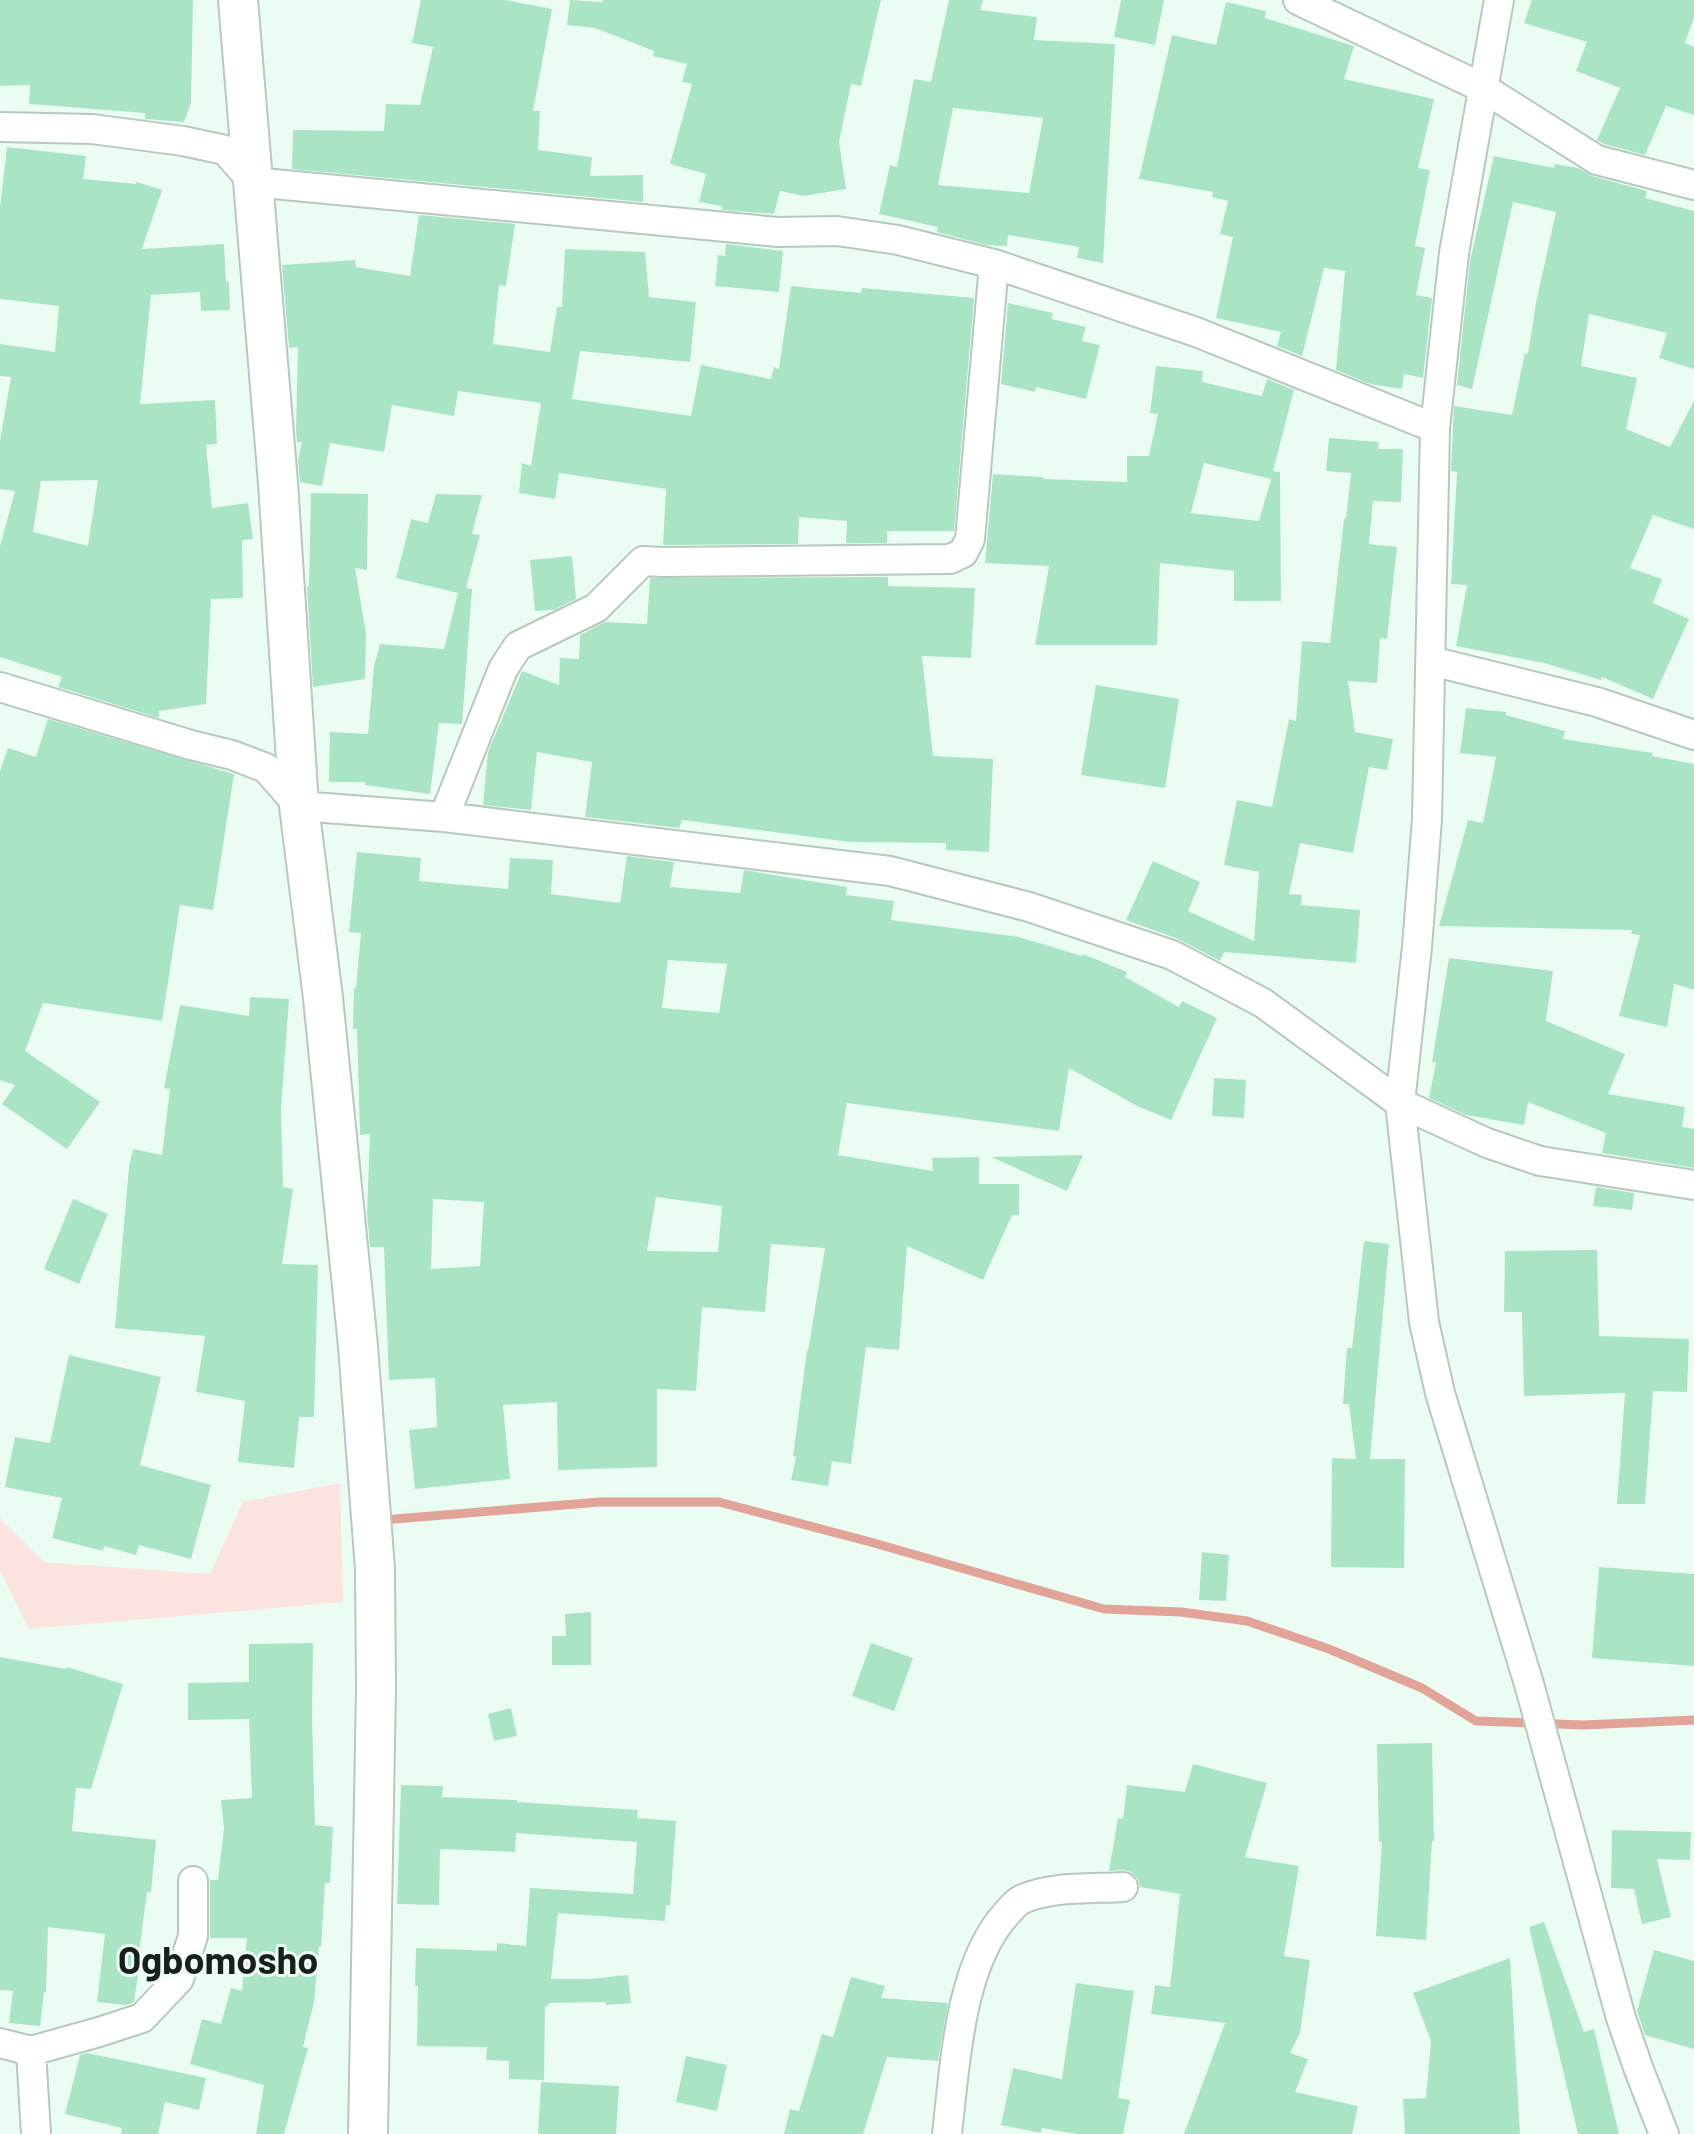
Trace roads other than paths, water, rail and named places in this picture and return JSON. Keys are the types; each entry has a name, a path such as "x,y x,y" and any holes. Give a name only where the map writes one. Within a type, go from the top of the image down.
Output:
{"main road":[{"path":"238,0 278,483 299,806 336,1124 358,1346 375,1569 376,1688 368,2134"}],"street":[{"path":"1298,0 1483,88 1597,160 1694,185"},
{"path":"1499,0 1454,253 1435,428 1427,819 1400,1103 1424,1322 1444,1407 1529,1684 1621,2018 1664,2134"},
{"path":"0,127 92,129 225,150 253,182 778,232 837,231 898,240 994,264 1196,332 1435,428"},
{"path":"444,817 503,669 518,646 596,608 643,561 950,559 963,553 970,539 994,264"},
{"path":"1431,661 1597,702 1694,735"},
{"path":"0,687 232,755 266,768 299,806 444,817 890,871 1029,907 1172,955 1263,1003 1400,1103 1487,1143 1540,1161 1694,1185"},
{"path":"0,2043 31,2051 142,2018 179,1979 193,1936 193,1881"},
{"path":"947,2134 958,2046 973,1972 995,1927 1018,1901 1044,1892 1123,1887"},
{"path":"31,2051 36,2134"}],"waterway":[{"path":"383,1520 600,1502 719,1502 1104,1609 1181,1612 1247,1621 1329,1649 1422,1688 1476,1721 1584,1725 1694,1720"}],"district":[{"name":"Ogbomosho","path":"218,1959"}]}
